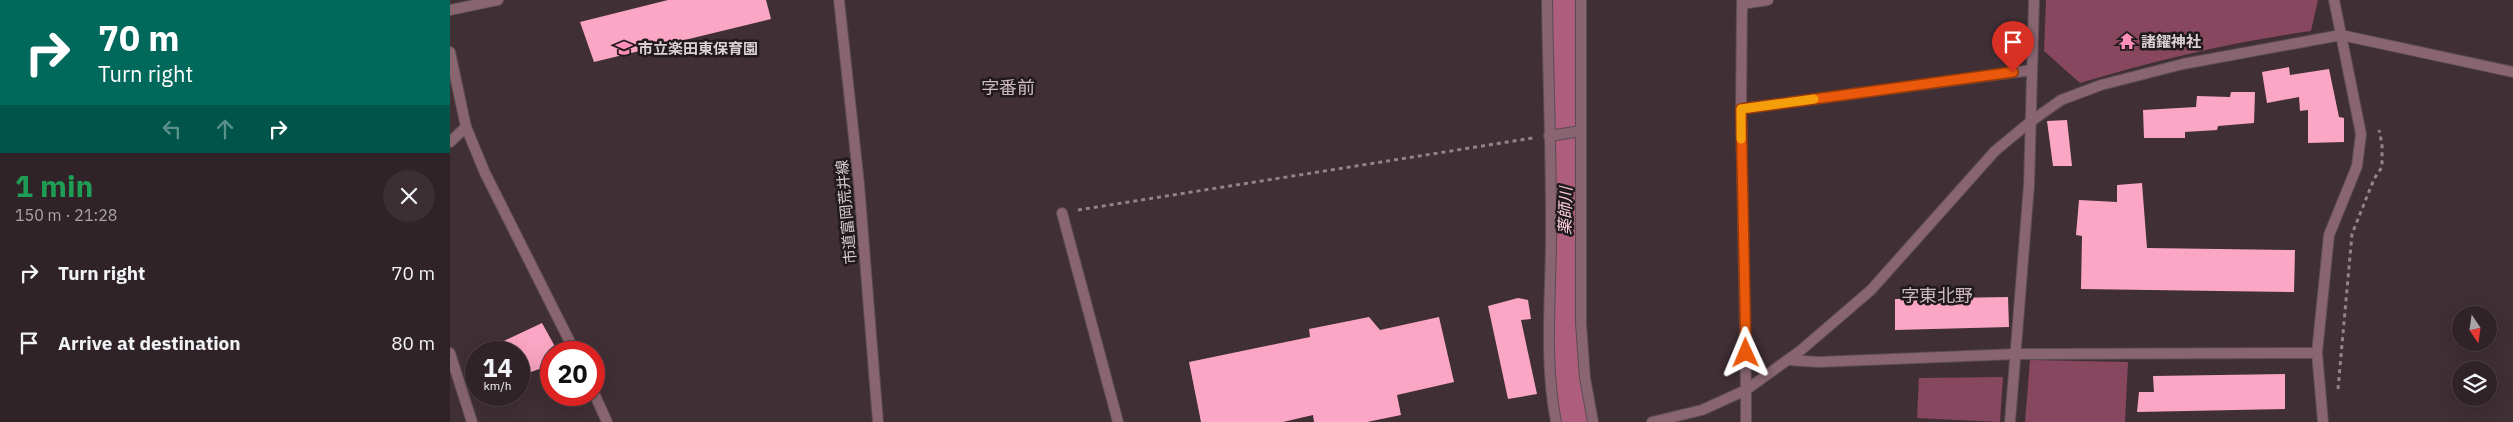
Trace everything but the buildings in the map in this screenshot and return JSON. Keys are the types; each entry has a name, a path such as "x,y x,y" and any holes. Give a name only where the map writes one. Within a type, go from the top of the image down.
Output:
{"street":[{"path":"450,10 498,0"},
{"name":"市道富岡荒井線","path":"839,0 859,184 878,422"},
{"path":"1547,0 1551,222 1548,306 1550,369 1556,422"},
{"path":"1581,0 1581,323 1585,378 1593,422"},
{"path":"1746,422 1741,109 1742,2 1768,0"},
{"path":"2010,422 2017,354 2029,185 2034,0"},
{"path":"2324,422 2317,352 2329,235 2357,166 2361,134 2334,0"},
{"path":"1652,422 1702,410 1746,390 1788,360 1871,290 1995,151 2030,122 2061,100 2101,85 2244,51 2341,35 2453,57 2513,72"},
{"path":"450,52 466,126 485,173 569,341"},
{"path":"1741,109 2032,70"},
{"path":"450,142 466,126"},
{"path":"1549,136 1581,131"},
{"path":"1062,213 1118,422"},
{"path":"1788,360 1818,362 2017,354 2317,352"},
{"path":"450,353 472,422"},
{"path":"600,406 607,422"}],"path":[{"path":"2338,390 2352,234 2374,179 2382,167 2382,144 2378,128"},
{"path":"1062,213 1549,136"}],"shaded area":[{"name":"諸鑃神社","path":"2046,0 2318,0 2311,31 2194,52 2080,83 2044,51"},
{"path":"2030,360 2128,362 2125,422 2025,422"},
{"path":"2003,377 2000,422 1917,418 1919,378"}],"waterway":[{"name":"薬師川","path":"1564,0 1567,197 1565,349 1574,422"}],"slow traffic":[{"path":"1741,139 1741,109 1814,99"}],"place":[{"name":"諸鑃神社","path":"2127,41"},
{"name":"市立楽田東保育園","path":"624,48"}],"district":[{"name":"字番前","path":"1008,87"},
{"name":"字東北野","path":"1937,295"}],"route":[{"path":"1746,353 1741,109 2013,72"}]}
